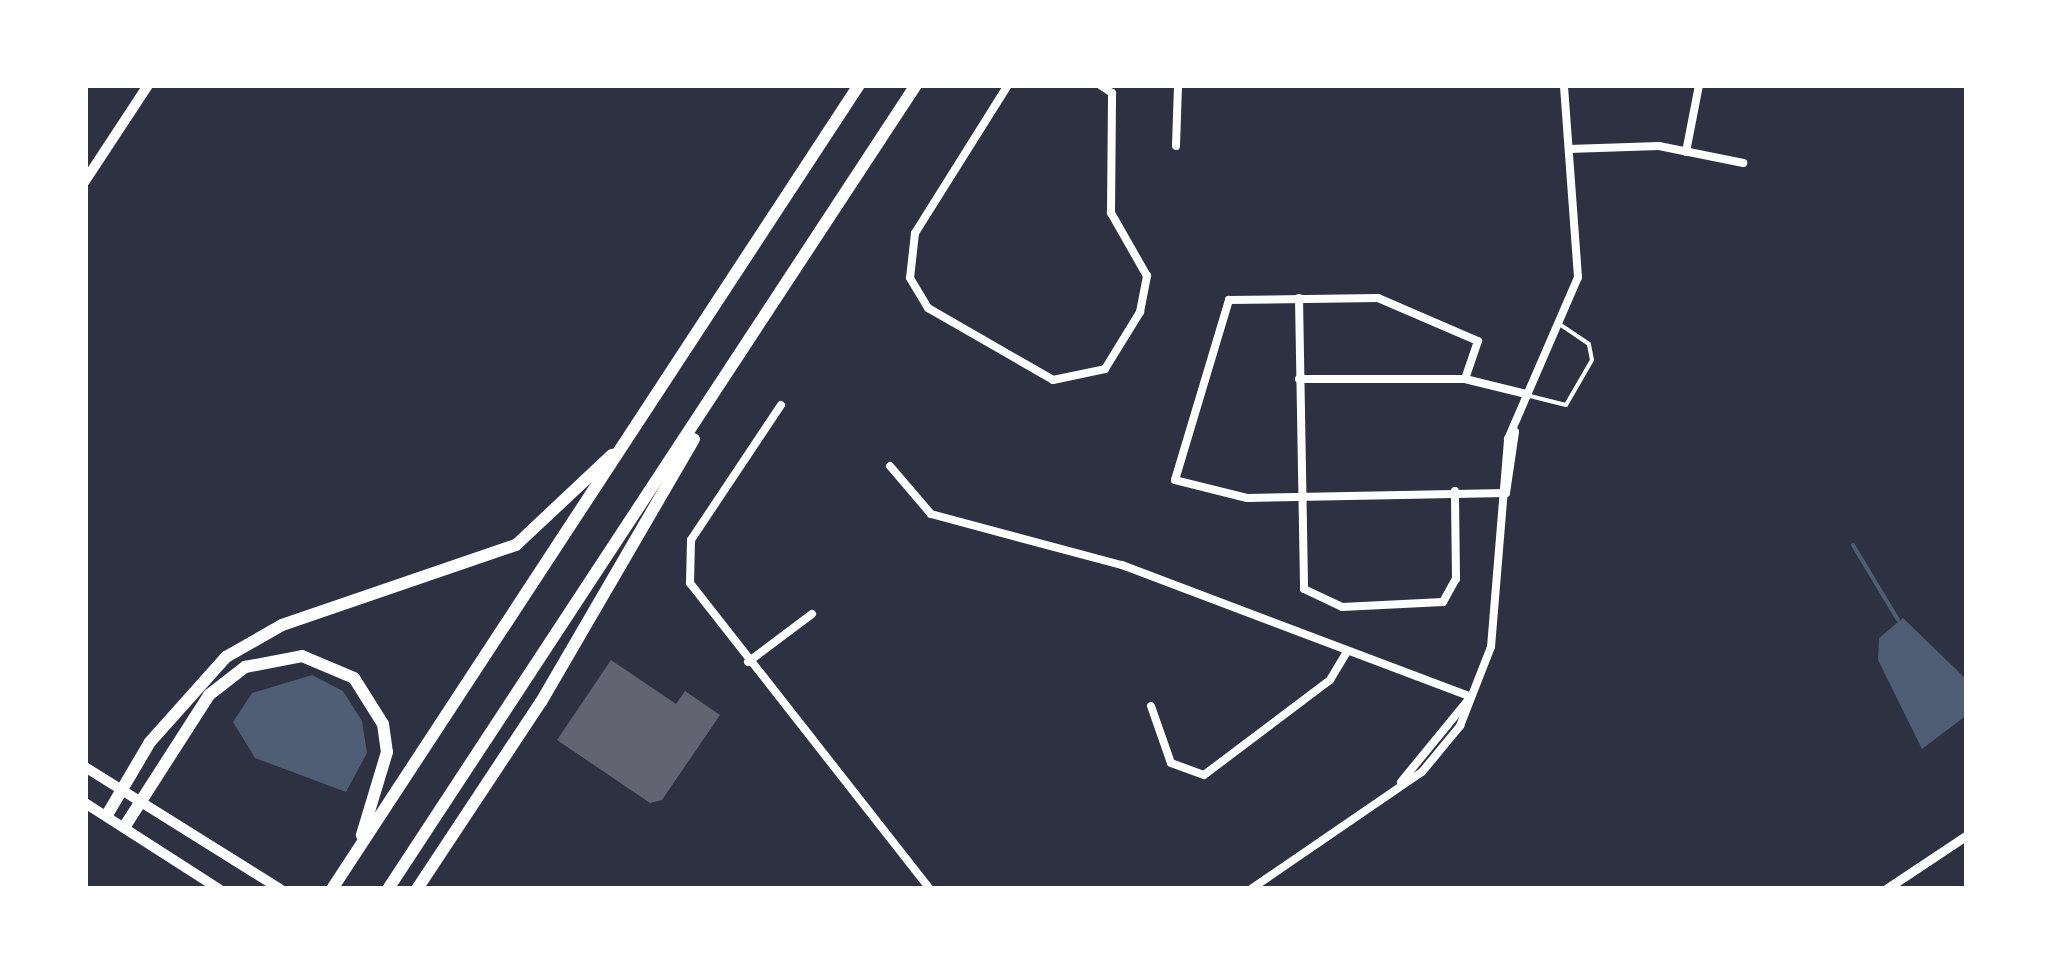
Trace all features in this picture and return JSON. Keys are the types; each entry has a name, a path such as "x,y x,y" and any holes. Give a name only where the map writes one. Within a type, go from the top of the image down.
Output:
{"highway":[{"path":"332,889 859,85"},
{"path":"388,889 916,85"},
{"path":"418,889 541,702 741,353"},
{"path":"107,814 186,695 226,657 282,625 516,545 634,432"},
{"path":"125,826 209,696 245,667 302,656 354,678 383,724 380,782 356,852"}],"main road":[{"path":"85,180 148,85"},
{"path":"85,767 142,798 280,889"},
{"path":"85,803 219,889"}],"street":[{"path":"1008,85 915,233 910,278 928,308 1054,380 1105,369 1140,312 1146,276 1111,213 1115,89 1100,85"},
{"path":"1176,146 1178,85"},
{"path":"1251,889 1400,782 1422,772 1460,726 1491,646 1515,432 1526,394 1578,277 1564,85"},
{"path":"1686,152 1699,85"},
{"path":"1569,150 1686,152 1743,164"},
{"path":"1465,380 1478,341 1378,298 1240,298 1223,307 1175,480 1225,496 1506,493"},
{"path":"1298,298 1300,578 1313,598 1342,608 1431,608 1456,580 1455,491"},
{"path":"1300,380 1465,380 1526,394"},
{"path":"782,404 687,560 690,583 748,662 930,889"},
{"path":"890,466 931,514 1122,565 1346,653 1471,697"},
{"path":"748,662 812,614"},
{"path":"1151,706 1170,763 1204,775 1330,680 1346,653"},
{"path":"1887,889 1967,835"}],"lane":[{"path":"1526,394 1552,405 1575,398 1593,352 1559,324"}],"water":[{"path":"1903,618 1967,680 1967,715 1922,749 1878,660 1879,638"},
{"path":"312,675 343,691 362,721 367,753 346,792 255,758 233,722 252,693"}],"building":[{"path":"611,660 676,704 685,691 720,715 662,800 650,803 557,740"}],"waterway":[{"path":"1853,545 1898,620"}]}
